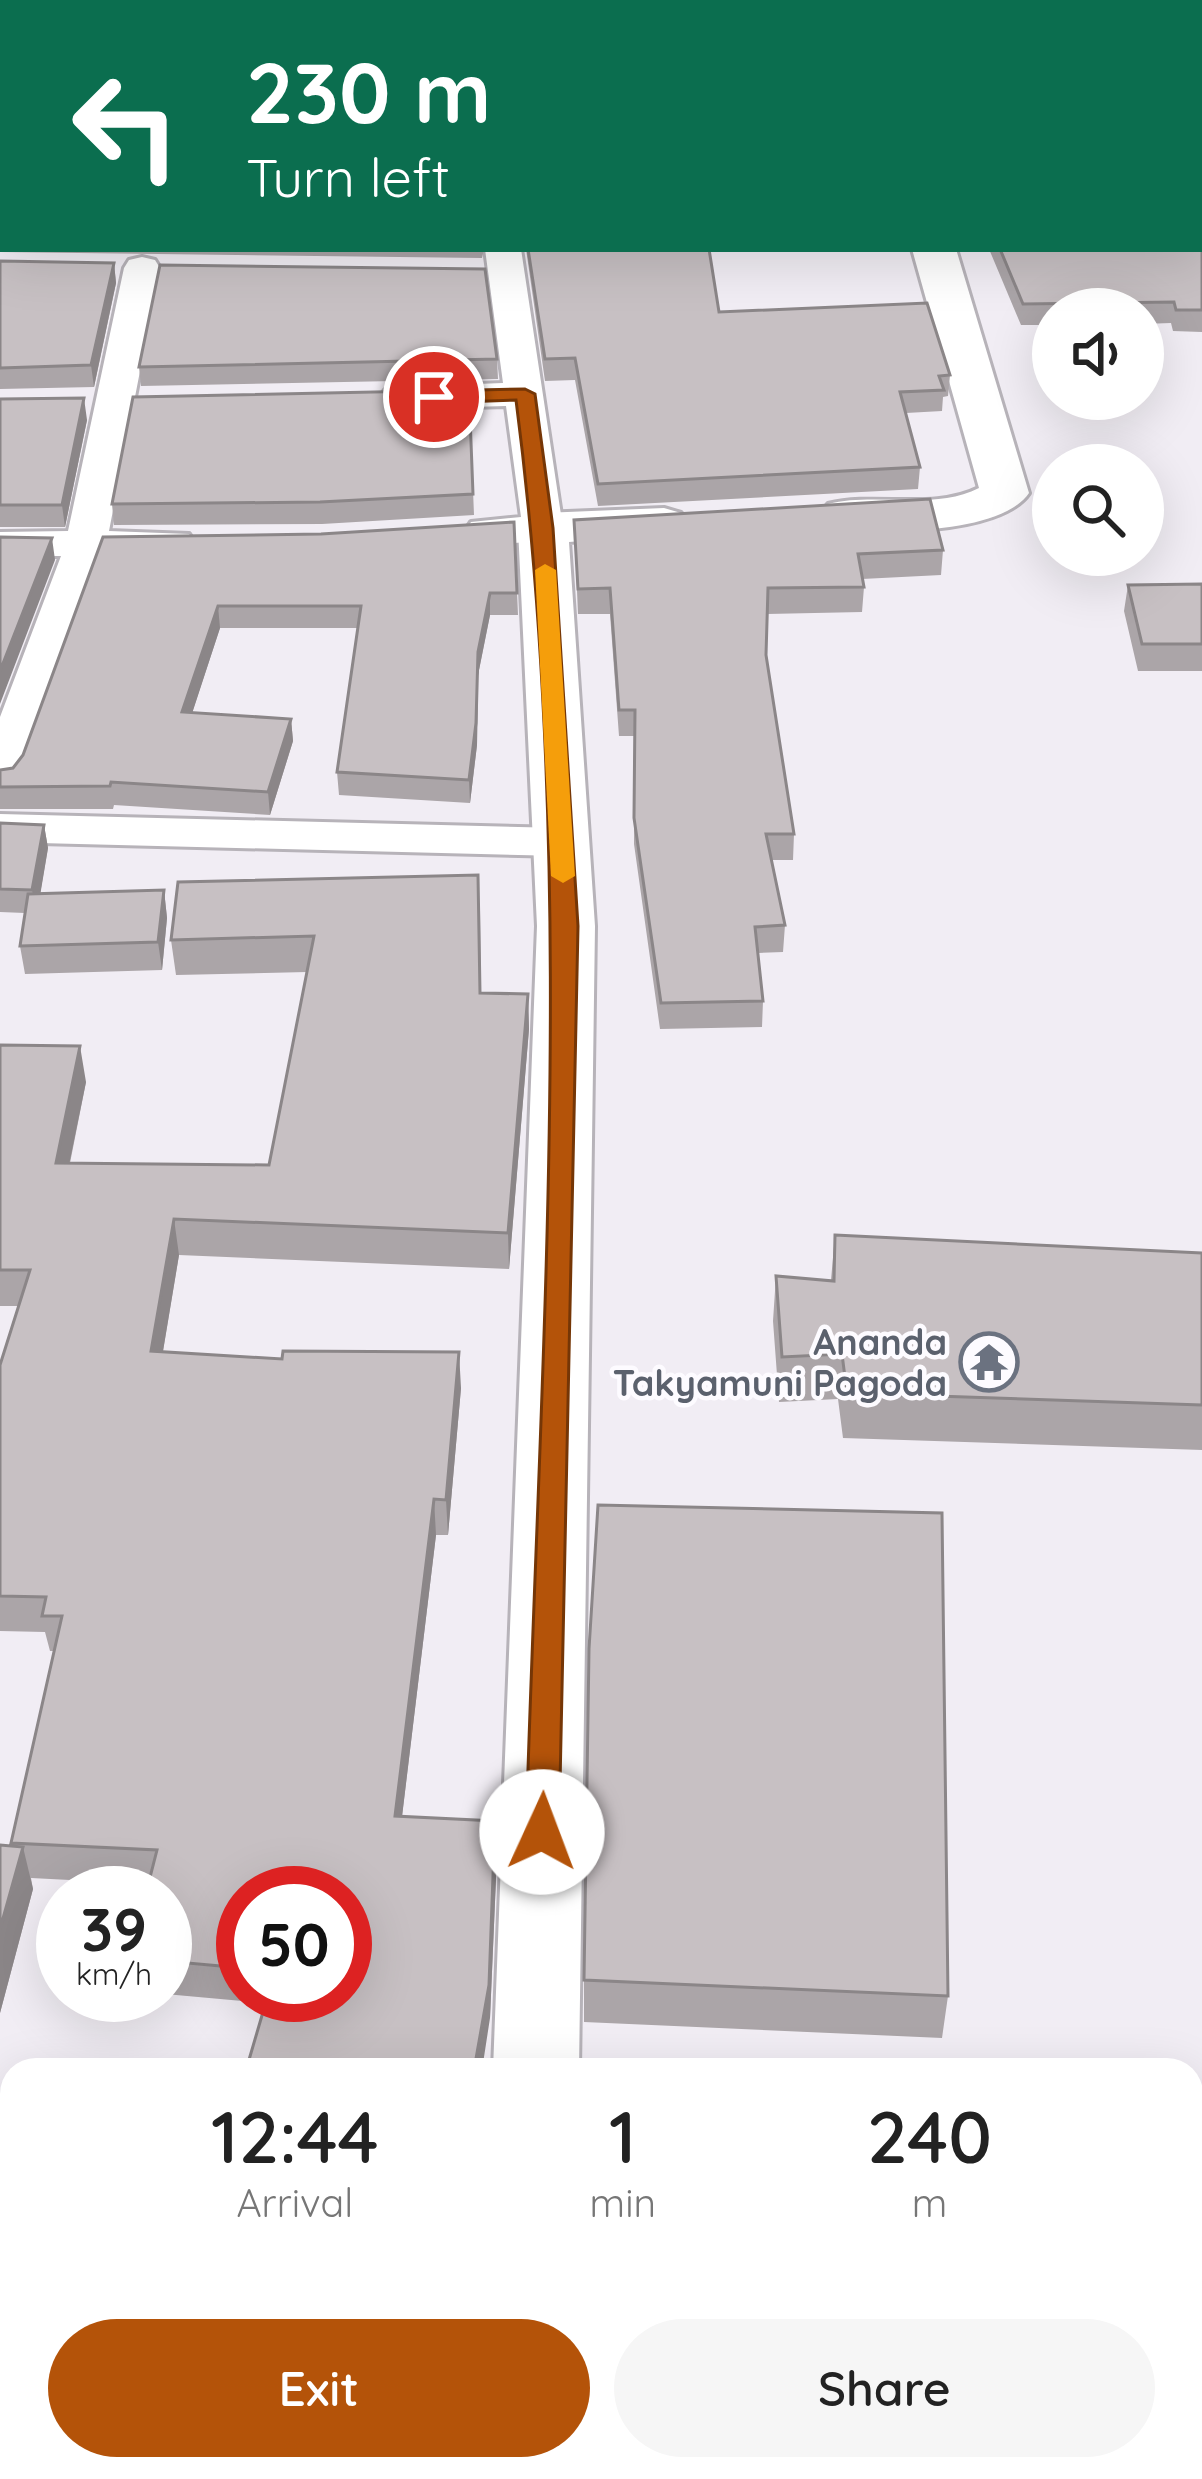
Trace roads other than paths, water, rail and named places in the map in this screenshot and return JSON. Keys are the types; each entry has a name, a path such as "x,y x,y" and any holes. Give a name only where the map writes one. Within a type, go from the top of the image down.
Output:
{"main road":[{"path":"797,517 958,509 992,504 1005,493 935,252"},
{"path":"536,2058 566,926 543,528 704,521"}],"street":[{"path":"455,533 543,528 505,262 460,273"},
{"path":"0,776 86,544 114,406 127,263 188,269"},
{"path":"365,399 525,394"},
{"path":"69,405 160,404"},
{"path":"0,544 204,542"},
{"path":"0,828 561,842"}],"place":[{"name":"Ananda Takyamuni Pagoda","path":"989,1362"}]}
